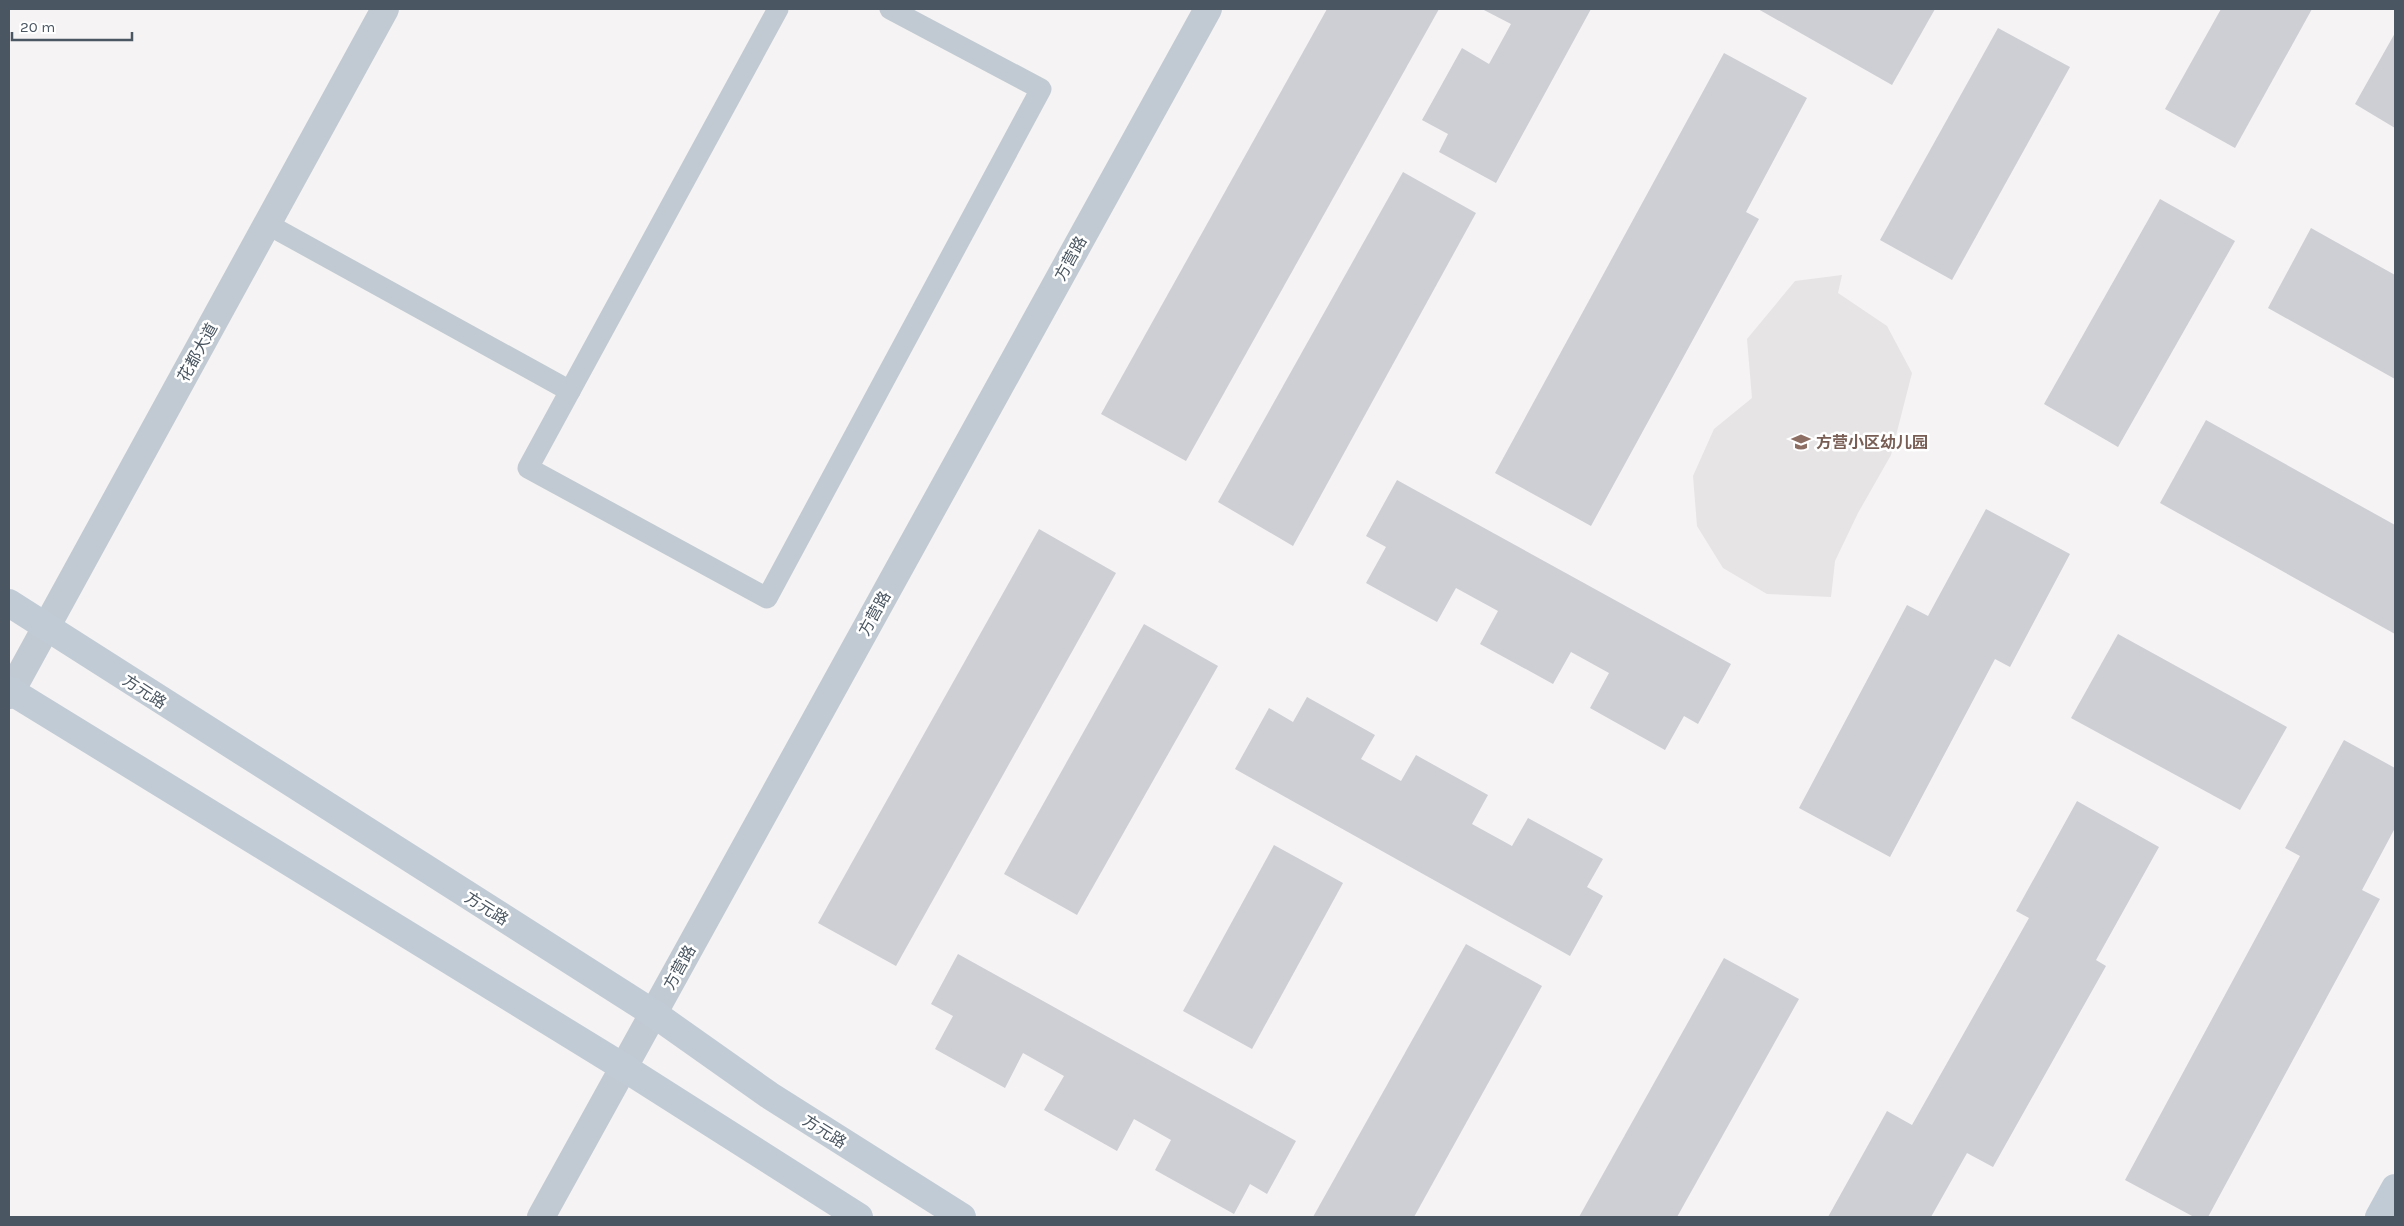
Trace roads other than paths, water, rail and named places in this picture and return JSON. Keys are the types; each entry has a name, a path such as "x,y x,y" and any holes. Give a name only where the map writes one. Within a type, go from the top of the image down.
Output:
{"street":[{"name":"花都大道","path":"9,692 46,628 385,9"},
{"name":"方营路","path":"541,1217 1208,9"},
{"name":"方元路","path":"9,603 653,1013 769,1096 962,1217"},
{"path":"9,692 623,1067 860,1217"},
{"path":"2379,1217 2395,1188"}],"lane":[{"path":"778,9 528,468 767,598 1041,89 890,9"},
{"path":"267,224 570,390"}],"place":[{"name":"方营小区幼儿园","path":"1801,442"}]}
